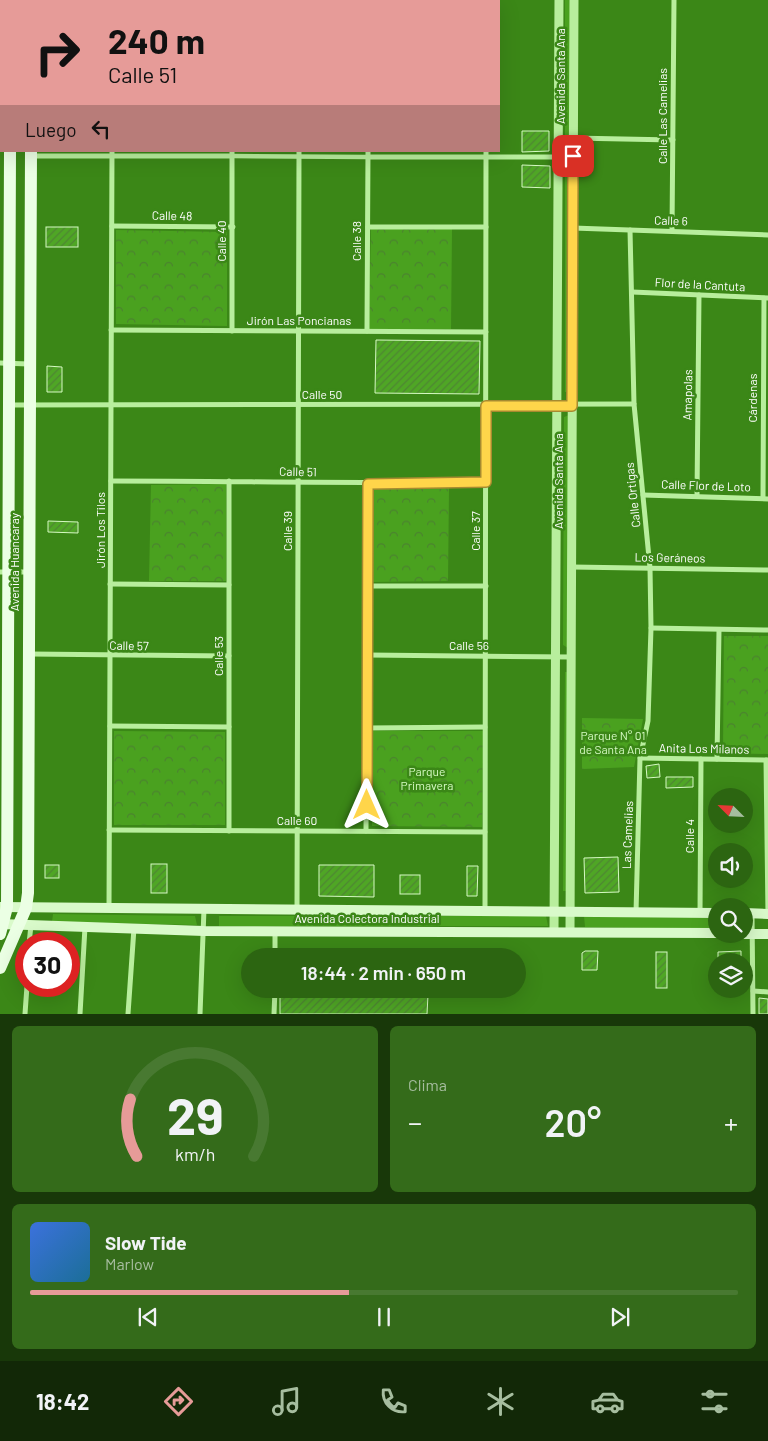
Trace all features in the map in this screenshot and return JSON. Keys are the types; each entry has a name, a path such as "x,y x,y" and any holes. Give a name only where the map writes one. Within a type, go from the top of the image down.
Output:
{"main road":[{"name":"Avenida Huancaray","path":"1,927 4,907 4,572 9,405 5,363 10,152"},
{"name":"Avenida Huancaray","path":"0,968 26,908 28,893 31,154"},
{"name":"Avenida Colectora Industrial","path":"4,907 708,913"},
{"path":"753,914 768,914"},
{"name":"Avenida Colectora Industrial","path":"1,927 30,925 275,932 708,933"},
{"path":"753,934 768,934"}],"street":[{"name":"Avenida Santa Ana","path":"554,932 559,0"},
{"name":"Avenida Santa Ana","path":"570,932 574,0"},
{"name":"Calle Las Camelias","path":"672,231 674,0"},
{"path":"574,138 673,140"},
{"path":"31,154 486,154 559,157"},
{"name":"Jirón Los Tilos","path":"109,908 112,154"},
{"name":"Calle 40","path":"232,154 232,331"},
{"name":"Calle 39","path":"297,910 298,481 300,405 299,154"},
{"name":"Calle 38","path":"367,331 368,154"},
{"name":"Calle 37","path":"485,912 486,154"},
{"name":"Calle 48","path":"112,226 232,228"},
{"path":"368,226 486,228"},
{"name":"Calle 6","path":"573,228 768,234"},
{"name":"Calle Ortigas","path":"630,230 634,404 650,568 651,628 648,721 640,758"},
{"name":"Flor de la Cantuta","path":"632,292 766,298"},
{"name":"Amapolas","path":"697,495 699,295"},
{"name":"Cárdenas","path":"765,498 766,298"},
{"name":"Jirón Las Poncianas","path":"112,330 486,332"},
{"path":"5,363 30,364"},
{"name":"Calle 50","path":"9,405 572,406 634,404"},
{"name":"Calle 51","path":"111,480 298,481 368,484 486,482"},
{"name":"Calle 53","path":"229,481 229,831"},
{"path":"366,831 368,484"},
{"name":"Calle Flor de Loto","path":"643,495 765,498"},
{"name":"Los Geráneos","path":"572,567 768,570"},
{"path":"4,572 29,572"},
{"path":"110,584 229,585"},
{"path":"368,586 486,586"},
{"path":"651,628 768,630"},
{"path":"717,759 719,630"},
{"name":"Calle 57","path":"29,654 229,656"},
{"name":"Calle 56","path":"368,656 571,656"},
{"path":"110,726 229,727"},
{"path":"367,728 485,727"},
{"name":"Anita Los Milanos","path":"640,758 767,760"},
{"name":"Las Camelias","path":"636,913 640,758"},
{"name":"Calle 4","path":"700,913 701,759"},
{"path":"767,760 768,914"},
{"name":"Calle 60","path":"109,830 485,832"},
{"path":"200,1014 204,909"},
{"path":"30,925 30,932"},
{"path":"80,1014 85,927"},
{"path":"128,1014 134,928"},
{"path":"275,932 275,948"},
{"path":"753,991 768,992"},
{"path":"25,1014 26,997"},
{"path":"274,1014 275,998"},
{"path":"753,998 753,1014"}],"green space":[{"path":"565,0 572,0 568,392 565,392"},
{"path":"371,227 452,228 451,329 369,329"},
{"path":"116,230 227,232 227,326 116,324"},
{"path":"569,415 568,648 563,645 564,417"},
{"path":"226,484 226,581 149,581 151,485"},
{"path":"372,487 449,487 448,581 371,582"},
{"path":"724,636 768,636 768,754 723,753"},
{"path":"565,672 568,672 569,891 563,891"},
{"name":"Parque N° 01 de Santa Ana","path":"582,718 643,719 634,767 582,769"},
{"path":"114,731 225,732 225,825 114,825"},
{"name":"Parque Primavera","path":"372,731 483,731 482,827 372,826"},
{"path":"53,914 195,916 197,925 52,922"},
{"path":"219,916 546,916 548,926 219,926"},
{"path":"584,916 708,917 708,929 585,927"}],"building":[{"path":"522,131 549,131 549,151 522,152"},
{"path":"522,165 550,166 550,188 522,187"},
{"path":"46,227 78,227 78,247 46,247"},
{"path":"376,340 480,341 479,394 375,393"},
{"path":"47,366 62,367 62,392 47,392"},
{"path":"48,521 78,522 78,533 48,532"},
{"path":"659,764 660,777 647,778 646,766"},
{"path":"666,777 693,777 693,787 666,788"},
{"path":"618,857 619,892 585,893 584,858"},
{"path":"151,864 167,864 167,893 151,893"},
{"path":"45,865 59,865 59,878 45,878"},
{"path":"319,865 374,865 374,897 319,896"},
{"path":"467,866 478,866 477,896 467,896"},
{"path":"400,875 420,875 420,894 400,894"},
{"path":"585,951 598,951 597,970 582,970 582,953"},
{"path":"741,951 741,953 718,953"},
{"path":"656,952 667,952 667,988 656,988"},
{"path":"280,998 428,998 427,1014 280,1014"},
{"path":"759,998 768,999 768,1014 759,1014"}],"route":[{"path":"367,805 368,484 486,482 486,406 572,406 573,156"}]}
